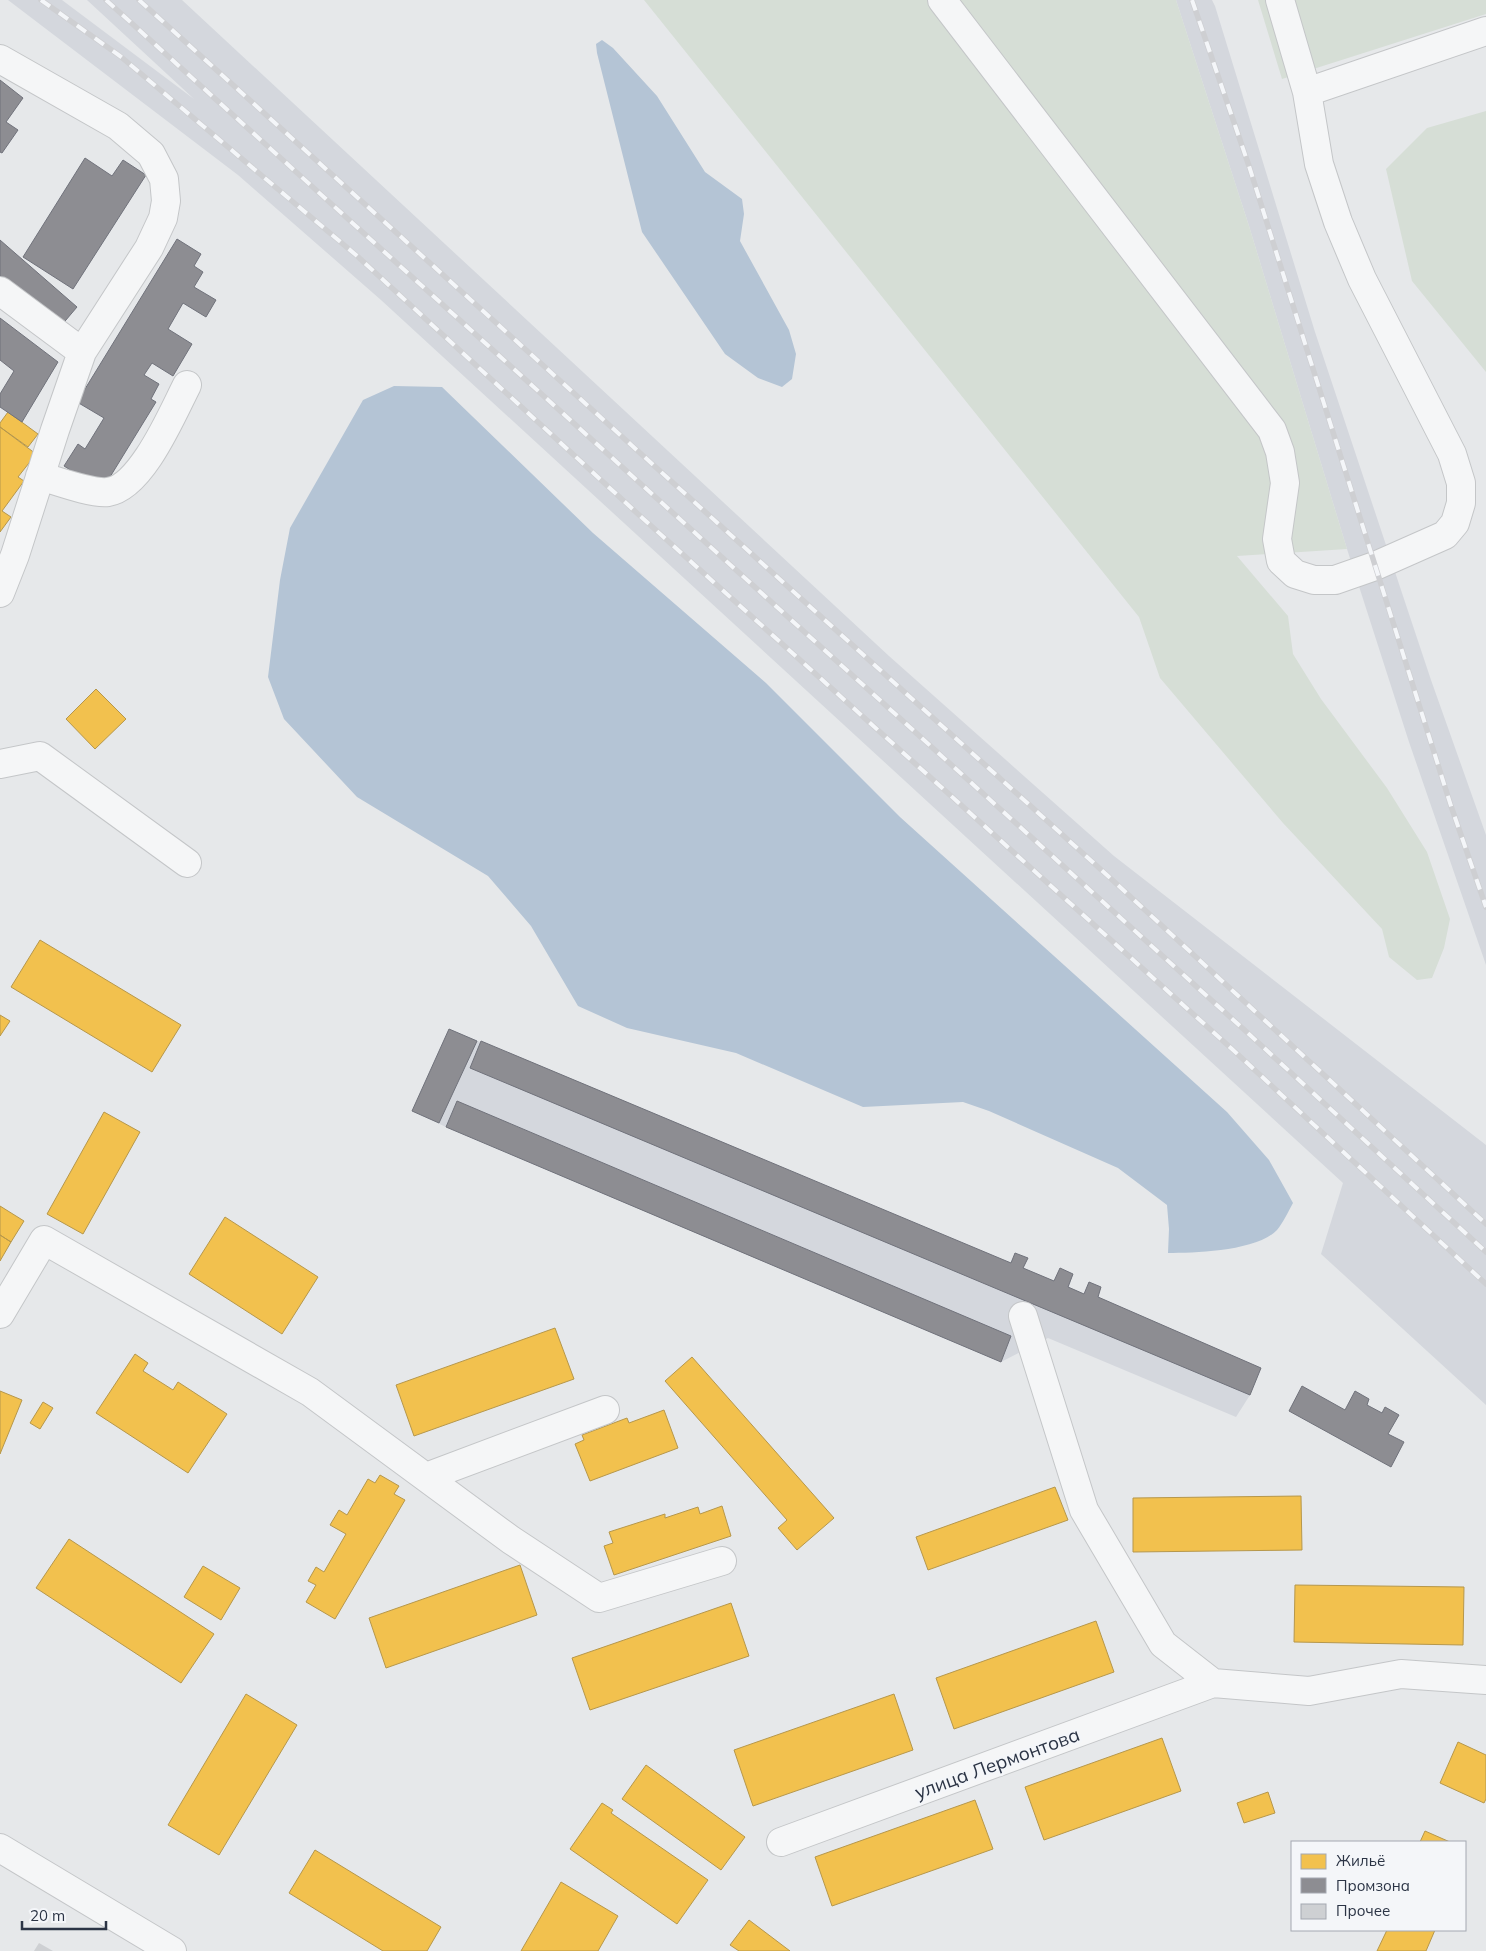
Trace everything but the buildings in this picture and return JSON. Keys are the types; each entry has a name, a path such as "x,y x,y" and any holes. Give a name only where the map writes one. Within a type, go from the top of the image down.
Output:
{"street":[{"path":"942,0 1272,430 1280,452 1285,483 1277,539 1281,561 1295,574 1314,580 1335,580 1375,566 1445,535 1455,523 1461,502 1462,483 1452,454 1362,279 1338,222 1319,164 1307,92 1280,0"},
{"path":"1307,92 1486,31"},
{"path":"0,59 118,126 151,154 164,179 166,201 163,218 149,248 82,352 15,555 0,593"},
{"path":"0,291 82,352"},
{"path":"40,476 88,489 109,492 128,482 150,458 188,385"},
{"path":"0,764 40,756 187,863"},
{"path":"0,1314 44,1240 310,1392 511,1540 599,1598 722,1561"},
{"path":"1023,1316 1084,1510 1163,1644 1214,1683 1309,1691 1401,1674 1486,1680"},
{"path":"426,1477 605,1410"},
{"name":"улица Лермонтова","path":"781,1842 1214,1683"},
{"path":"0,1848 172,1951"}],"shaded area":[{"path":"8,0 62,0 194,99 87,0 182,0 889,656 1114,856 1486,1145 1486,1405 1321,1254 1343,1183 381,300 238,175"},
{"path":"644,0 1176,0 1249,226 1347,549 1237,556 1288,616 1293,654 1321,699 1387,788 1427,852 1450,919 1444,948 1432,978 1417,980 1389,957 1382,929 1283,823 1160,678 1139,617"},
{"path":"1176,0 1212,0 1215,6 1315,332 1431,680 1486,835 1486,965 1409,742 1347,549 1249,226"},
{"path":"1258,0 1486,0 1486,14 1282,79"},
{"path":"1486,111 1486,372 1412,281 1386,169 1427,128"},
{"path":"449,1029 1010,1263 1015,1253 1028,1258 1024,1268 1054,1281 1060,1268 1073,1274 1069,1287 1084,1294 1089,1282 1101,1287 1098,1297 1261,1368 1250,1395 1236,1417 1048,1338 1001,1362 446,1127 412,1111"}],"water":[{"path":"602,40 613,48 657,96 705,172 742,199 744,214 740,241 789,330 796,354 792,379 782,387 758,378 725,354 642,232 597,53 596,44"},
{"path":"394,386 442,387 593,533 766,683 900,817 1227,1112 1269,1160 1293,1203 1277,1230 1268,1237 1241,1247 1168,1253 1167,1205 1118,1168 989,1111 963,1102 863,1107 736,1053 627,1028 578,1006 531,926 488,876 357,797 284,719 268,677 280,580 290,528 363,400"}],"railway":[{"path":"41,0 120,56 356,255 638,514 1232,1049 1486,1284"},
{"path":"106,0 1250,1035 1486,1252"},
{"path":"139,0 1108,876 1486,1224"},
{"path":"1192,0 1249,166 1451,806 1486,907"}]}
